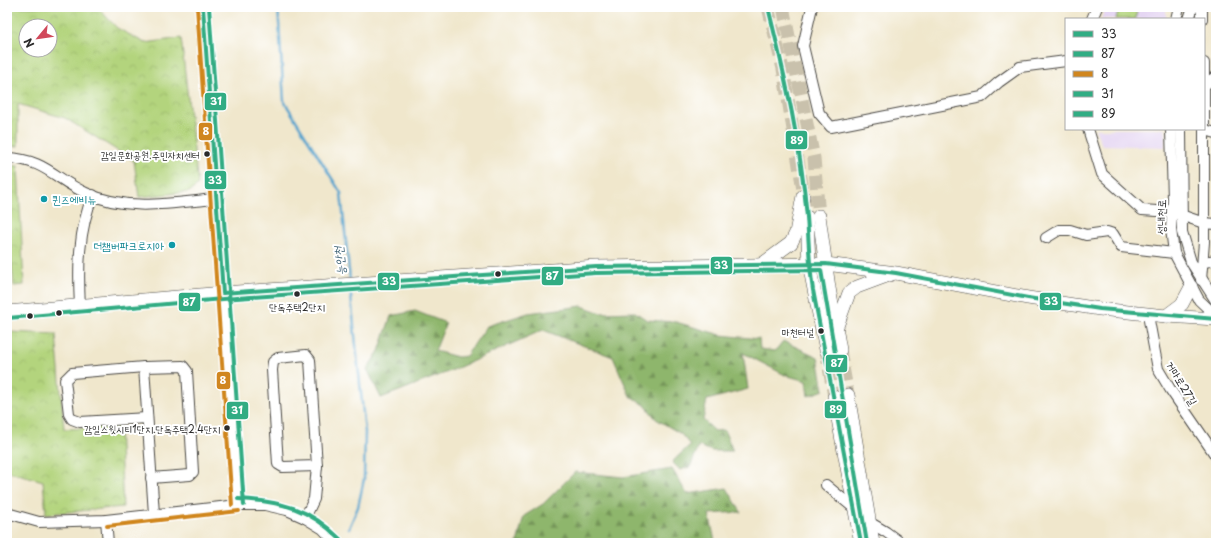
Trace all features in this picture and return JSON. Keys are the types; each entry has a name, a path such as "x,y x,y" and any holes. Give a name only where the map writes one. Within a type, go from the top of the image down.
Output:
{"main road":[{"path":"203,7 215,199 238,505"},
{"path":"761,265 791,243 796,233 804,196"},
{"path":"826,350 809,264 813,217 826,264 840,350"},
{"path":"7,312 80,307 223,293 596,267 826,264 896,273 1028,298 1148,315 1216,319"},
{"path":"836,328 849,293 857,287 875,279 896,273"},
{"path":"1166,316 1182,304 1196,284"},
{"path":"848,395 872,543"},
{"path":"834,397 861,543"}],"street":[{"path":"812,7 803,46 819,113 831,126 982,97 999,82 1020,67 1065,61"},
{"path":"1092,18 1097,7"},
{"path":"1176,18 1178,7"},
{"path":"1189,18 1193,7"},
{"path":"1202,7 1202,18"},
{"path":"1196,284 1204,262 1205,85 1216,76"},
{"path":"1088,130 1102,174 1142,210 1177,214 1204,223 1216,224"},
{"name":"성내천로","path":"1171,130 1177,214 1191,262 1199,300 1216,316"},
{"name":"성내천로","path":"1181,130 1177,214 1170,229 1174,253 1196,284 1216,301"},
{"path":"1205,130 1216,133"},
{"path":"7,158 22,158 45,167 85,193 109,201 135,206 215,199"},
{"path":"80,307 79,268 82,233 86,212 93,195"},
{"path":"1046,238 1059,230 1070,230 1086,235 1107,232 1114,234 1121,247 1174,253"},
{"path":"1204,262 1216,260"},
{"name":"거마로27길","path":"1148,315 1158,369 1170,389 1215,453"},
{"path":"305,518 314,499 317,466 310,360 306,355 278,358 273,362 272,370 278,464 284,467 317,466"},
{"path":"147,418 80,422 72,419 65,380 72,373 144,367 183,366 187,371 193,472 190,474 151,478"},
{"path":"144,367 154,514"},
{"path":"826,485 855,509"},
{"path":"7,513 39,522 106,520 238,505 265,506 287,510 305,518 322,530 336,543"},
{"path":"106,520 108,543"},
{"path":"869,522 901,543"}],"shaded area":[{"path":"1106,7 1166,7 1166,18 1101,18"},
{"path":"1095,130 1165,130 1165,147 1102,145"}],"green space":[{"path":"7,7 97,7 117,28 145,43 181,38 198,185 189,192 139,197 134,161 65,118 18,104 18,146 7,147"},
{"path":"1119,7 1137,7 1136,18 1116,18"},
{"path":"7,165 18,166 24,285 14,286 7,218"},
{"path":"582,306 601,313 635,312 647,320 676,322 721,335 759,339 760,349 775,351 783,341 818,357 824,390 808,396 806,381 785,375 743,353 748,389 707,400 703,420 715,431 724,430 733,451 712,451 699,446 690,467 680,470 672,462 690,445 681,434 656,419 645,405 630,396 613,357 543,330 453,370 381,398 367,369 379,351 391,316 415,311 446,323 435,351 458,357 466,356 487,326 528,313"},
{"path":"7,332 56,334 64,429 119,427 123,507 46,514 43,481 7,471"},
{"path":"672,469 687,494 727,488 741,512 709,514 715,541 720,543 517,543 524,516 543,504 575,472 623,477"}],"waterway":[{"name":"능안천","path":"278,7 284,101 341,193 350,280"},
{"name":"능안천","path":"349,528 358,507 364,479 365,432 350,287"}],"tunnel":[{"path":"768,7 783,69 806,208"},
{"path":"783,7 814,158 819,216"},
{"path":"826,350 834,397"},
{"path":"840,350 848,395"}],"transit line":[{"name":"8","path":"197,7 232,505"},
{"name":"33","path":"203,7 223,293"},
{"name":"31","path":"209,7 244,505"},
{"name":"89","path":"768,7 797,138 807,217 813,290 861,543"},
{"name":"33","path":"223,293 596,267 826,264 896,273 1028,298 1100,309 1216,319"},
{"name":"87","path":"8,318 223,299 596,273 821,270 867,543"},
{"name":"31","path":"238,499 281,504 294,508 317,520 340,539"},
{"name":"8","path":"107,526 239,511"}],"place":[{"name":"감일문화공원.주민자치센터","path":"207,154"},
{"name":"퀸즈에비뉴","path":"44,199"},
{"name":"더챔버파크로지아","path":"172,245"},
{"name":"단독주택2단지","path":"297,294"},
{"name":"마천터널","path":"821,331"},
{"name":"감일스윗시티1단지.단독주택2.4단지","path":"227,428"}]}
